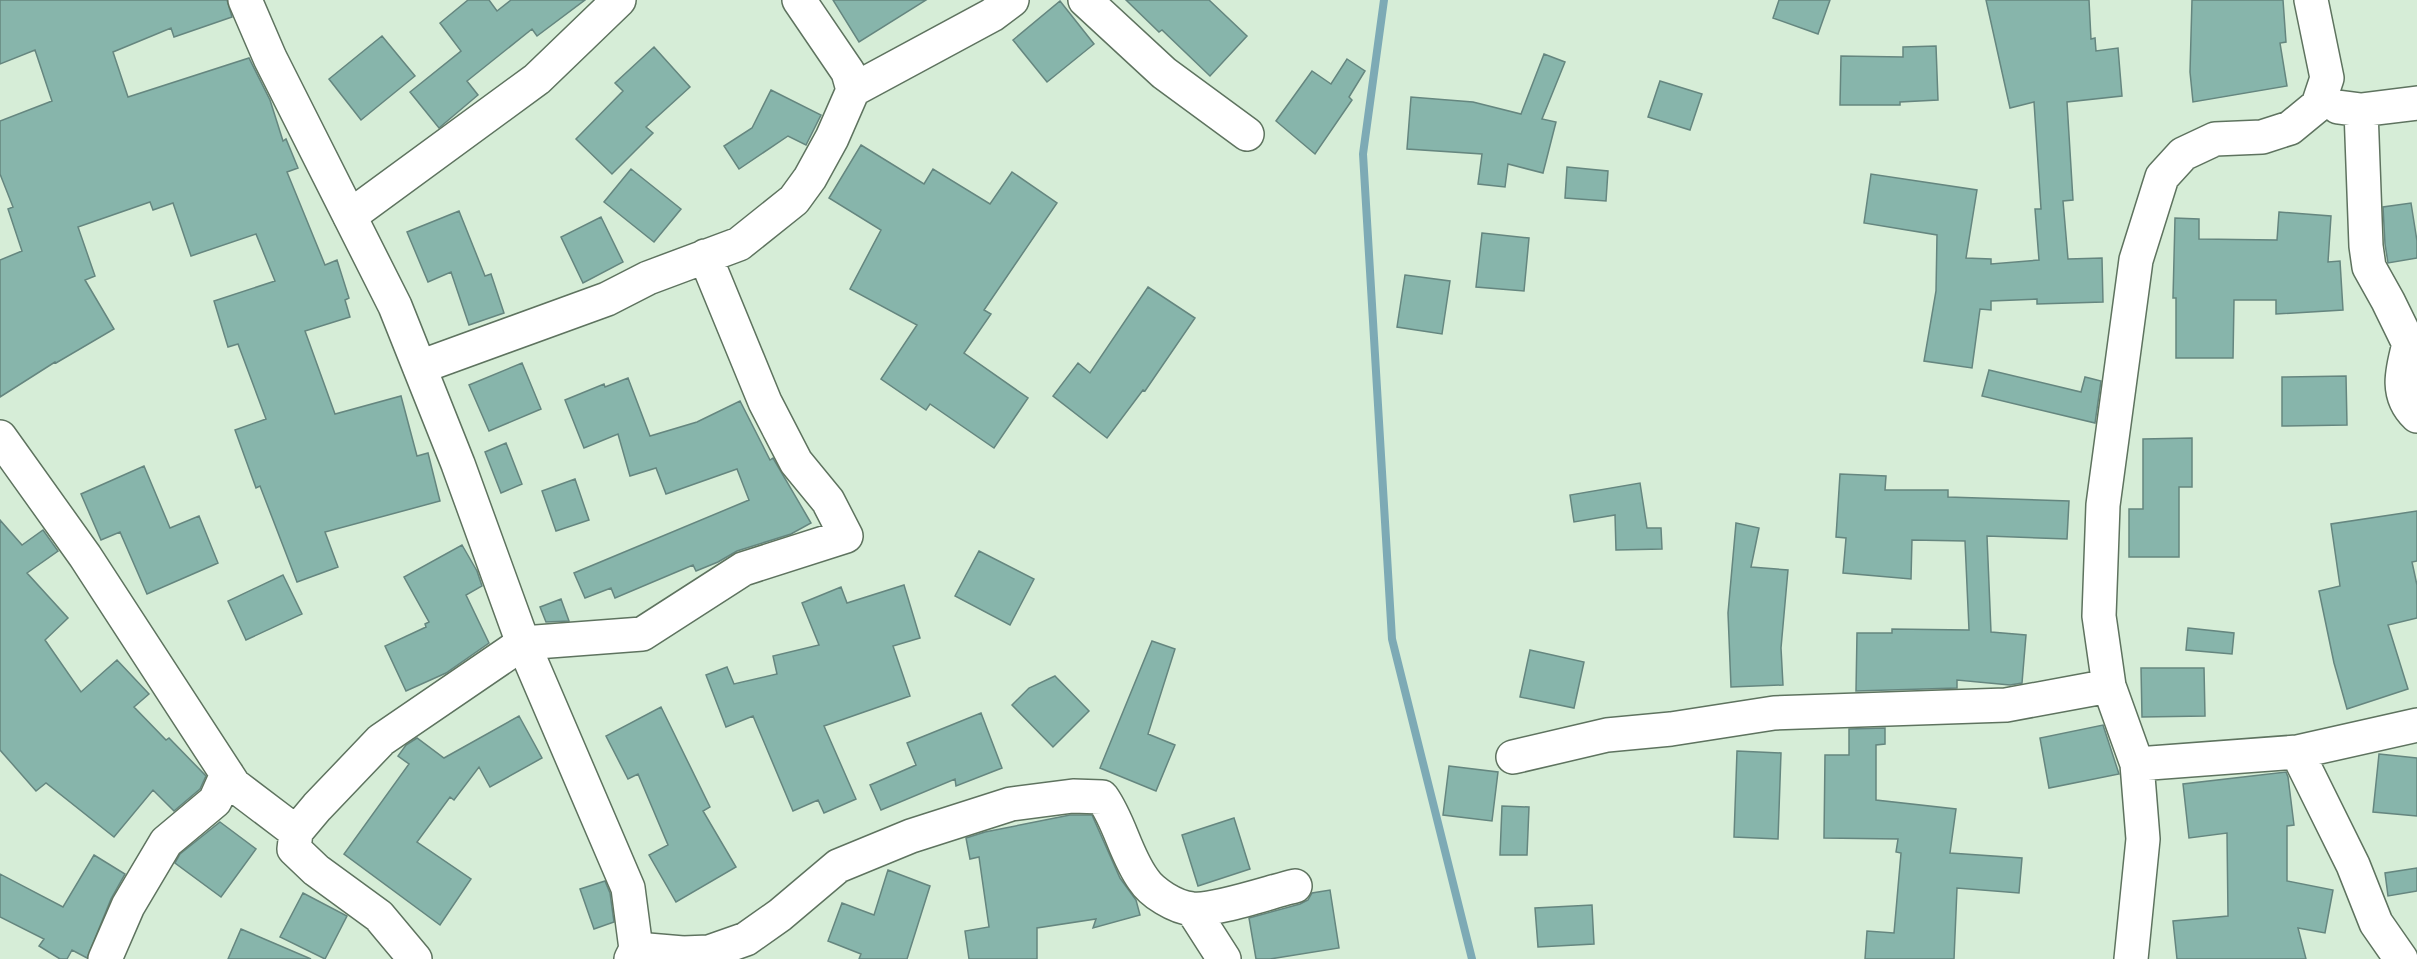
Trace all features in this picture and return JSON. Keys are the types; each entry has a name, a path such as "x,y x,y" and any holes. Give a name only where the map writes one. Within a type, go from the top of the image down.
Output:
{"street":[{"path":"245,0 270,58 395,306 420,367 524,643 628,888 633,954 709,952 746,939 780,915 838,866 911,836 1011,804 1073,796 1102,797 1112,811 1142,879 1158,895 1192,909 1212,908 1295,886"},
{"path":"350,216 537,79 619,0"},
{"path":"798,0 848,72 853,90"},
{"path":"420,367 607,299 648,278 740,244 794,200 818,166 853,90 992,15 1012,0"},
{"path":"1085,0 1164,73 1247,134"},
{"path":"2132,959 2143,839 2138,764 2109,686 2099,616 2103,505 2136,260 2162,177 2183,154 2215,139 2262,137 2290,128 2318,105 2327,78 2311,0"},
{"path":"2318,105 2361,110 2417,103"},
{"path":"2361,110 2366,246 2369,267 2409,344 2400,376 2408,408 2417,416"},
{"path":"415,959 379,916 316,870 294,849 297,832 317,807 381,740 524,643 642,634 743,569 846,536 828,501 796,462 765,402 705,256"},
{"path":"0,437 85,556 234,785 297,832"},
{"path":"1513,757 1606,735 1671,729 1774,713 2006,705 2109,686"},
{"path":"2138,764 2297,752 2417,725"},
{"path":"2297,752 2354,865 2376,923 2401,959"},
{"path":"105,959 128,906 166,842 215,801 227,774"},
{"path":"1192,909 1224,959"}],"building":[{"path":"0,0 227,0 232,17 174,37 171,28 113,52 128,97 249,58 270,100 283,141 286,139 298,168 287,172 325,265 337,260 349,298 345,300 350,317 305,331 335,414 401,396 417,456 428,453 440,501 325,532 338,567 297,582 260,486 256,488 235,430 266,419 238,344 228,347 214,301 275,281 256,234 191,256 173,203 153,210 150,202 78,227 95,276 85,280 114,329 55,362 0,397 0,260 22,251 8,209 13,207 0,174 0,121 52,101 35,50 0,64"},
{"path":"468,0 489,0 497,11 511,0 585,0 537,36 532,29 467,81 478,95 439,128 410,92 461,51 440,23"},
{"path":"833,0 926,0 859,42"},
{"path":"1126,0 1209,0 1247,36 1210,76 1162,30 1159,32"},
{"path":"1779,0 1830,0 1818,34 1773,18"},
{"path":"1986,0 2089,0 2091,39 2095,38 2096,51 2118,48 2122,96 2067,102 2073,200 2063,201 2068,259 2102,258 2103,302 2037,304 2037,299 1991,301 1991,310 1980,309 1972,368 1924,361 1936,291 1937,235 1864,223 1871,174 1977,190 1966,258 1991,259 1991,264 2039,260 2035,209 2041,209 2034,102 2010,108"},
{"path":"2192,0 2283,0 2286,42 2280,43 2287,86 2193,102 2190,72"},
{"path":"1060,1 1094,44 1047,82 1013,40"},
{"path":"382,36 415,76 361,120 329,79"},
{"path":"1936,46 1938,100 1900,102 1900,105 1840,105 1841,56 1903,57 1903,47"},
{"path":"654,47 690,87 646,127 653,133 612,174 576,139 623,91 615,83"},
{"path":"1544,54 1565,62 1542,119 1556,122 1543,173 1508,164 1505,187 1478,184 1482,154 1407,149 1411,97 1473,102 1521,114"},
{"path":"1347,59 1365,71 1349,97 1352,100 1315,154 1276,121 1312,71 1331,84"},
{"path":"1660,81 1702,94 1690,130 1648,117"},
{"path":"771,90 821,115 806,145 788,136 739,169 724,146 752,128"},
{"path":"861,145 924,184 933,169 990,204 1012,172 1057,203 984,310 991,314 964,353 1028,398 994,448 930,404 926,410 881,379 917,325 850,289 881,230 829,198"},
{"path":"1567,167 1608,171 1606,201 1565,198"},
{"path":"631,169 681,209 654,242 604,202"},
{"path":"2411,203 2417,241 2417,258 2388,263 2383,207"},
{"path":"459,211 485,276 491,274 504,313 469,325 451,272 428,282 407,232"},
{"path":"2279,212 2331,216 2328,262 2340,261 2343,310 2276,314 2276,300 2234,300 2233,358 2176,358 2176,298 2173,298 2175,218 2199,219 2199,239 2277,240"},
{"path":"601,217 623,262 583,283 561,237"},
{"path":"1482,233 1529,238 1524,291 1476,287"},
{"path":"1405,275 1450,281 1442,334 1397,327"},
{"path":"1148,287 1195,318 1145,391 1143,390 1107,438 1053,396 1078,363 1090,373"},
{"path":"522,363 541,409 489,431 469,385"},
{"path":"1989,370 2081,392 2085,377 2101,381 2095,423 1982,396"},
{"path":"2346,376 2347,425 2282,426 2282,377"},
{"path":"628,378 650,436 697,422 740,401 770,460 773,458 811,523 791,534 737,551 696,571 693,565 615,598 611,588 585,598 574,573 749,500 737,469 666,494 656,468 630,476 618,434 584,448 565,400 604,384 605,387"},
{"path":"2192,438 2192,487 2179,487 2179,557 2129,557 2129,509 2143,509 2143,439"},
{"path":"506,443 522,484 501,493 485,452"},
{"path":"144,466 170,528 199,516 218,563 147,594 120,532 101,540 81,494"},
{"path":"1840,474 1886,476 1885,490 1948,490 1948,497 2069,501 2067,539 1987,536 1991,632 2026,635 2022,683 2010,685 1957,680 1957,688 1856,691 1857,633 1892,633 1892,629 1969,630 1965,541 1912,540 1911,579 1843,573 1846,538 1836,537"},
{"path":"575,479 589,520 556,531 542,491"},
{"path":"1640,483 1647,528 1661,528 1662,549 1616,550 1615,515 1574,522 1570,495"},
{"path":"2417,511 2417,561 2412,562 2417,585 2417,618 2388,625 2408,689 2347,709 2334,663 2319,591 2340,586 2331,524"},
{"path":"0,520 22,545 43,530 58,551 27,573 68,618 45,640 81,692 117,660 149,694 134,707 166,740 169,738 206,776 200,789 174,811 153,790 114,837 46,783 36,791 0,750"},
{"path":"1736,523 1759,528 1751,567 1788,570 1781,648 1783,685 1731,687 1728,613"},
{"path":"462,545 477,571 482,586 466,595 489,643 446,673 406,691 385,646 426,627 425,624 429,622 404,577"},
{"path":"979,551 1034,579 1010,625 955,596"},
{"path":"283,575 302,614 246,640 228,601"},
{"path":"904,585 920,638 893,646 910,696 824,726 856,799 824,813 818,800 793,811 753,716 726,727 706,675 727,667 734,684 777,674 773,656 819,645 802,603 841,587 847,603"},
{"path":"561,599 569,621 546,622 540,607"},
{"path":"2188,628 2234,633 2232,654 2186,650"},
{"path":"1152,641 1175,649 1148,734 1175,745 1156,791 1100,768"},
{"path":"1530,650 1584,662 1574,708 1520,697"},
{"path":"2141,668 2204,668 2205,716 2142,717"},
{"path":"1055,676 1089,711 1053,747 1012,705 1029,688"},
{"path":"661,707 710,807 703,811 736,867 676,902 649,855 668,845 638,774 628,779 606,736"},
{"path":"981,713 1002,768 956,786 955,779 881,810 870,785 916,765 907,743"},
{"path":"519,716 542,758 490,787 479,767 454,800 450,797 417,842 471,879 440,925 344,854 409,764 398,756 406,745 417,738 444,758"},
{"path":"2103,725 2119,774 2049,788 2040,738"},
{"path":"1885,728 1885,744 1876,745 1876,800 1956,809 1950,853 2022,858 2019,893 1957,888 1954,959 1865,959 1867,931 1894,933 1901,853 1896,852 1898,839 1824,838 1825,755 1849,755 1849,729"},
{"path":"1737,751 1781,753 1778,839 1734,837"},
{"path":"2379,754 2417,758 2417,816 2373,812"},
{"path":"1449,766 1498,772 1492,821 1443,815"},
{"path":"2286,772 2294,825 2287,826 2287,881 2333,890 2325,933 2298,928 2306,959 2177,959 2173,921 2228,916 2227,833 2189,838 2183,784"},
{"path":"1502,806 1529,807 1527,855 1500,855"},
{"path":"1070,815 1092,815 1120,878 1136,900 1140,915 1093,928 1096,919 1037,928 1037,959 969,959 965,931 989,927 979,857 970,859 966,838"},
{"path":"1234,818 1250,869 1198,886 1182,835"},
{"path":"220,822 256,849 221,897 175,863 180,854"},
{"path":"94,855 125,874 111,899 87,958 72,950 67,959 60,959 39,946 44,939 0,917 0,874 63,907"},
{"path":"2417,868 2417,891 2388,896 2385,873"},
{"path":"888,870 930,886 907,959 859,959 861,954 828,941 842,903 874,915"},
{"path":"605,881 610,893 614,922 594,929 580,889"},
{"path":"1330,890 1339,948 1270,959 1256,959 1249,918 1300,904 1308,900 1312,893"},
{"path":"303,893 347,916 325,959 280,937"},
{"path":"1592,905 1594,944 1538,947 1535,908"},
{"path":"241,929 311,959 228,959"}],"waterway":[{"path":"1384,0 1363,154 1392,639 1472,959"}]}
